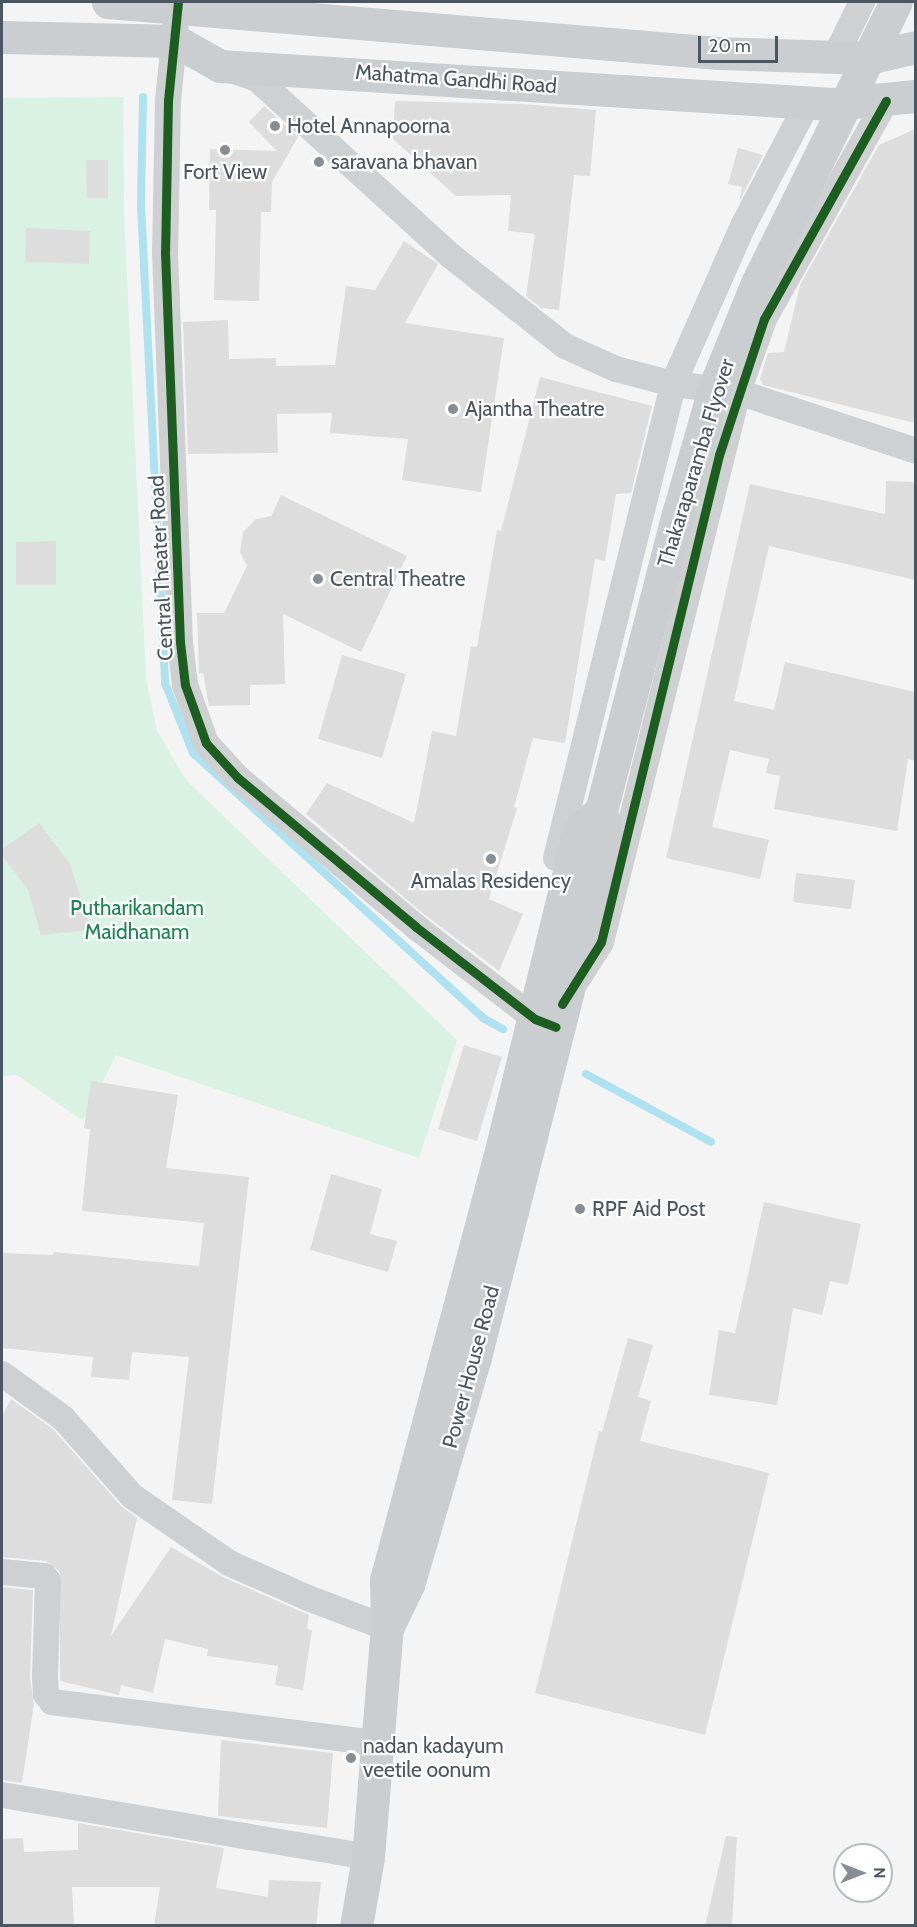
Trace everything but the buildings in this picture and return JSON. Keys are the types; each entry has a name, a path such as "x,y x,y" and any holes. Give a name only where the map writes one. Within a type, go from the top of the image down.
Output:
{"main road":[{"path":"108,2 177,5 834,59 867,58 915,47"},
{"name":"Thakaraparamba Flyover","path":"601,811 678,514 715,386 757,283 896,2"},
{"path":"2,37 107,42 176,41"},
{"name":"Mahatma Gandhi Road","path":"176,41 220,66 808,102 901,99"},
{"name":"Power House Road","path":"356,1926 368,1857 375,1743 387,1628 408,1585 475,1357 549,1011 607,837 601,811"}],"street":[{"path":"107,42 108,2"},
{"path":"834,59 862,2"},
{"name":"Central Theater Road","path":"177,5 176,41 168,100 165,252 180,642 185,685 206,743 237,778 443,948 549,1011"},
{"path":"220,66 257,79 451,256 565,346 616,369 673,384 738,392 915,451"},
{"path":"549,1011 601,942 738,392 764,319 901,99"},
{"path":"549,1011 540,943 557,852 673,384 743,226 808,102"},
{"path":"2,1374 63,1418 132,1496 229,1563 308,1599 387,1628"},
{"path":"2,1572 44,1576 48,1581 45,1677 46,1694 52,1702 375,1743"},
{"path":"2,1795 368,1857"}],"green space":[{"name":"Putharikandam Maidhanam","path":"123,97 124,213 146,678 157,731 186,780 457,1040 419,1158 116,1055 83,1121 17,1075 2,1076 2,98"}],"waterway":[{"path":"143,97 141,206 165,683 193,753 483,1018 503,1029"},
{"path":"586,1074 711,1142"}],"cycle path":[{"path":"178,2 168,100 165,252 180,642 185,685 206,743 238,778 416,927 535,1019 556,1027"},
{"path":"562,1004 601,942 719,455 764,319 886,101"}],"place":[{"name":"Hotel Annapoorna","path":"275,126"},
{"name":"Fort View","path":"225,150"},
{"name":"saravana bhavan","path":"319,162"},
{"name":"Ajantha Theatre","path":"453,409"},
{"name":"Central Theatre","path":"318,579"},
{"name":"Amalas Residency","path":"491,859"},
{"name":"RPF Aid Post","path":"580,1209"},
{"name":"nadan kadayum veetile oonum","path":"351,1758"}]}
